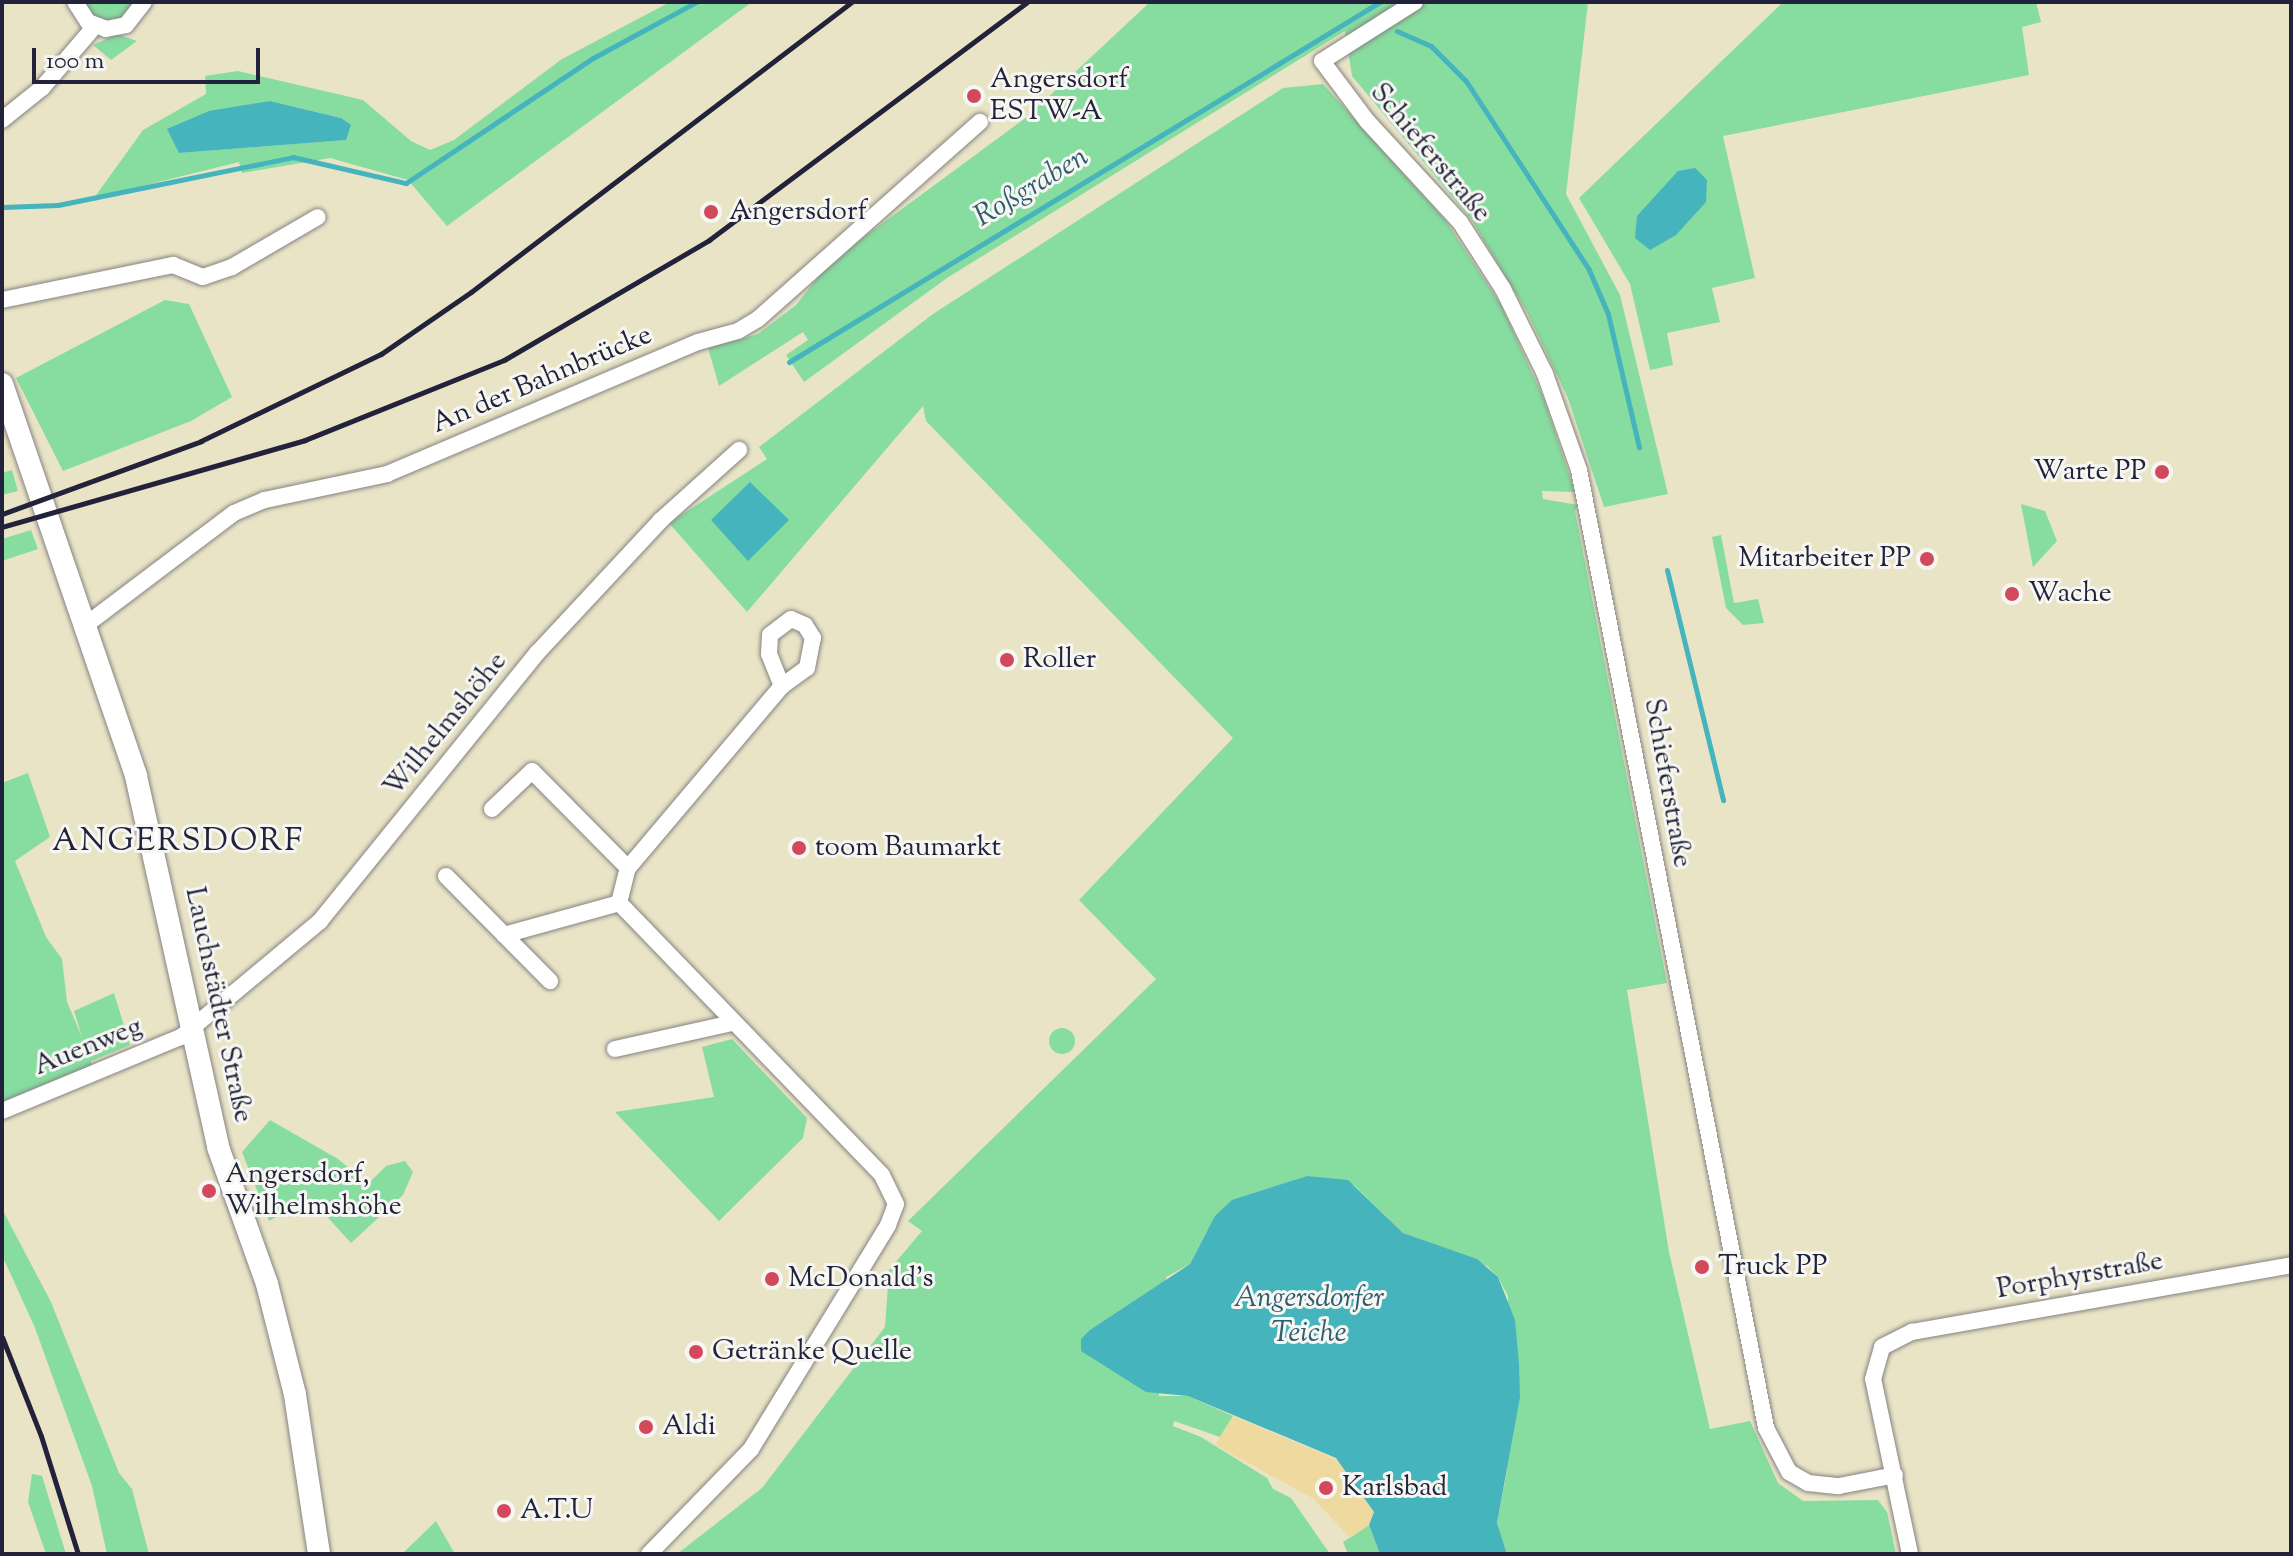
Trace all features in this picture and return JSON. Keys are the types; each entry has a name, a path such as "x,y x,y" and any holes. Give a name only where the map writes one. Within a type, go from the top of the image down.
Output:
{"main road":[{"name":"Lauchstädter Straße","path":"2,384 87,624 146,813 218,1147 267,1284 292,1381 319,1554"}],"street":[{"path":"75,2 95,26"},
{"path":"2,120 42,88 95,26 126,25 144,2"},
{"name":"Schieferstraße","path":"1415,2 1322,61 1367,121 1460,222 1503,289 1545,374 1579,470 1734,1274 1775,1452 1789,1472 1808,1483 1839,1486 1895,1475"},
{"name":"An der Bahnbrücke","path":"87,624 234,513 265,500 387,474 698,342 738,331 758,319 980,122"},
{"path":"2,300 173,265 203,277 232,267 318,217"},
{"name":"Wilhelmshöhe","path":"191,1028 320,921 538,652 661,520 739,450"},
{"path":"619,903 628,868 782,686"},
{"path":"492,809 532,771 628,868"},
{"path":"446,876 550,981"},
{"path":"504,935 619,903"},
{"path":"619,903 882,1175 896,1204 888,1225 751,1449 649,1554"},
{"path":"615,1049 732,1023"},
{"name":"Auenweg","path":"2,1111 181,1037 191,1028"},
{"name":"Porphyrstraße","path":"1895,1475 1873,1379 1882,1347 1912,1332 2291,1265"},
{"path":"1895,1475 1910,1554"}],"green space":[{"path":"81,2 137,2 118,22 97,21"},
{"path":"670,2 752,2 447,226 408,180 330,158 242,173 239,162 94,198 143,130 206,94 205,76 238,71 363,100 411,141 430,150 454,140 562,59","holes":["270,101 341,118 345,140 179,153 244,106"]},
{"path":"1150,2 1588,2 1566,194 1620,295 1668,494 1604,507 1568,398 1527,312 1471,219 1352,76 1345,31 947,278 804,382 786,355 808,340 803,332 719,386 708,348 758,334 796,305 830,262 1027,117"},
{"path":"1783,2 2036,2 2041,22 2022,27 2029,75 1723,136 1755,278 1712,288 1720,322 1667,333 1673,365 1650,370 1630,284 1579,198"},
{"path":"117,34 137,41 111,60 93,45"},
{"path":"1323,84 1446,221 1501,305 1544,399 1575,492 1542,491 1543,499 1578,505 1575,511 1667,983 1627,990 1669,1252 1710,1429 1750,1421 1778,1483 1803,1501 1878,1500 1887,1512 1896,1554 1507,1554 1497,1523 1507,1470 1508,1296 1498,1277 1487,1266 1403,1233 1354,1185 1307,1176 1256,1193 1207,1231 1190,1264 1166,1277 1159,1396 1188,1396 1233,1416 1220,1437 1174,1421 1173,1426 1201,1437 1267,1478 1273,1489 1291,1498 1330,1554 677,1554 762,1488 885,1327 889,1270 922,1231 908,1221 1156,979 1079,900 1233,738 926,421 923,406 747,612 669,523 767,459 759,447 933,314 1283,88"},
{"path":"165,300 189,304 232,397 191,421 63,471 16,378"},
{"path":"12,470 18,491 2,495 2,473"},
{"path":"2021,504 2045,511 2057,541 2033,567"},
{"path":"31,530 38,549 2,561 2,539"},
{"path":"1721,535 1734,603 1758,599 1764,623 1743,625 1726,608 1712,537"},
{"path":"28,773 50,837 15,861 46,937 62,959 67,1002 82,1037 74,1011 114,993 130,1045 91,1061 93,1069 2,1107 2,783"},
{"path":"1062,1028 1071,1032 1075,1041 1071,1050 1062,1054 1053,1050 1049,1041 1053,1032"},
{"path":"732,1039 807,1118 803,1138 719,1221 615,1112 714,1097 702,1047"},
{"path":"270,1120 338,1159 368,1184 386,1166 405,1161 413,1172 403,1195 351,1243 310,1198 269,1221 242,1152"},
{"path":"2,1209 51,1302 119,1473 132,1489 149,1554 107,1554 92,1486 35,1328 2,1255"},
{"path":"32,1474 42,1476 66,1554 46,1554 28,1502"},
{"path":"436,1521 455,1554 402,1554"},
{"path":"1369,1525 1380,1554 1348,1554 1343,1542"}],"sand":[{"name":"Karlsbad","path":"1233,1416 1342,1462 1374,1513 1369,1525 1350,1538 1314,1499 1215,1445"}],"water":[{"path":"270,101 341,118 351,125 346,140 179,153 167,129 209,111"},
{"path":"1695,168 1707,180 1706,202 1676,235 1650,250 1635,238 1637,216 1678,171"},
{"path":"750,482 789,520 748,561 711,520"},
{"name":"Angersdorfer Teiche","path":"1307,1176 1348,1180 1403,1233 1477,1259 1498,1277 1515,1320 1519,1364 1520,1397 1497,1523 1507,1554 1380,1554 1369,1525 1374,1512 1336,1458 1188,1396 1146,1392 1081,1351 1081,1339 1090,1330 1190,1264 1215,1216 1232,1200"}],"waterway":[{"name":"Roßgraben","path":"2,207 58,205 293,157 406,183 593,58 696,2"},
{"name":"Roßgraben","path":"789,362 1380,2"},
{"path":"1397,31 1431,46 1466,81 1589,270 1608,314 1639,447"},
{"path":"1667,570 1723,800"}],"railway":[{"path":"2,514 201,441 381,354 471,292 851,2"},
{"path":"2,527 305,440 504,360 709,240 1027,2"},
{"path":"2,1337 41,1436 78,1554"}],"place":[{"name":"Angersdorf ESTW-A","path":"974,96"},
{"name":"Angersdorf","path":"711,212"},
{"name":"Warte PP","path":"2162,472"},
{"name":"Mitarbeiter PP","path":"1927,559"},
{"name":"Wache","path":"2012,594"},
{"name":"Roller","path":"1007,660"},
{"name":"toom Baumarkt","path":"799,848"},
{"name":"Angersdorf, Wilhelmshöhe","path":"209,1191"},
{"name":"Truck PP","path":"1702,1267"},
{"name":"McDonald's","path":"772,1279"},
{"name":"Getränke Quelle","path":"696,1352"},
{"name":"Aldi","path":"646,1427"},
{"name":"Karlsbad","path":"1326,1488"},
{"name":"A.T.U","path":"504,1511"}],"district":[{"name":"ANGERSDORF","path":"178,842"}]}
